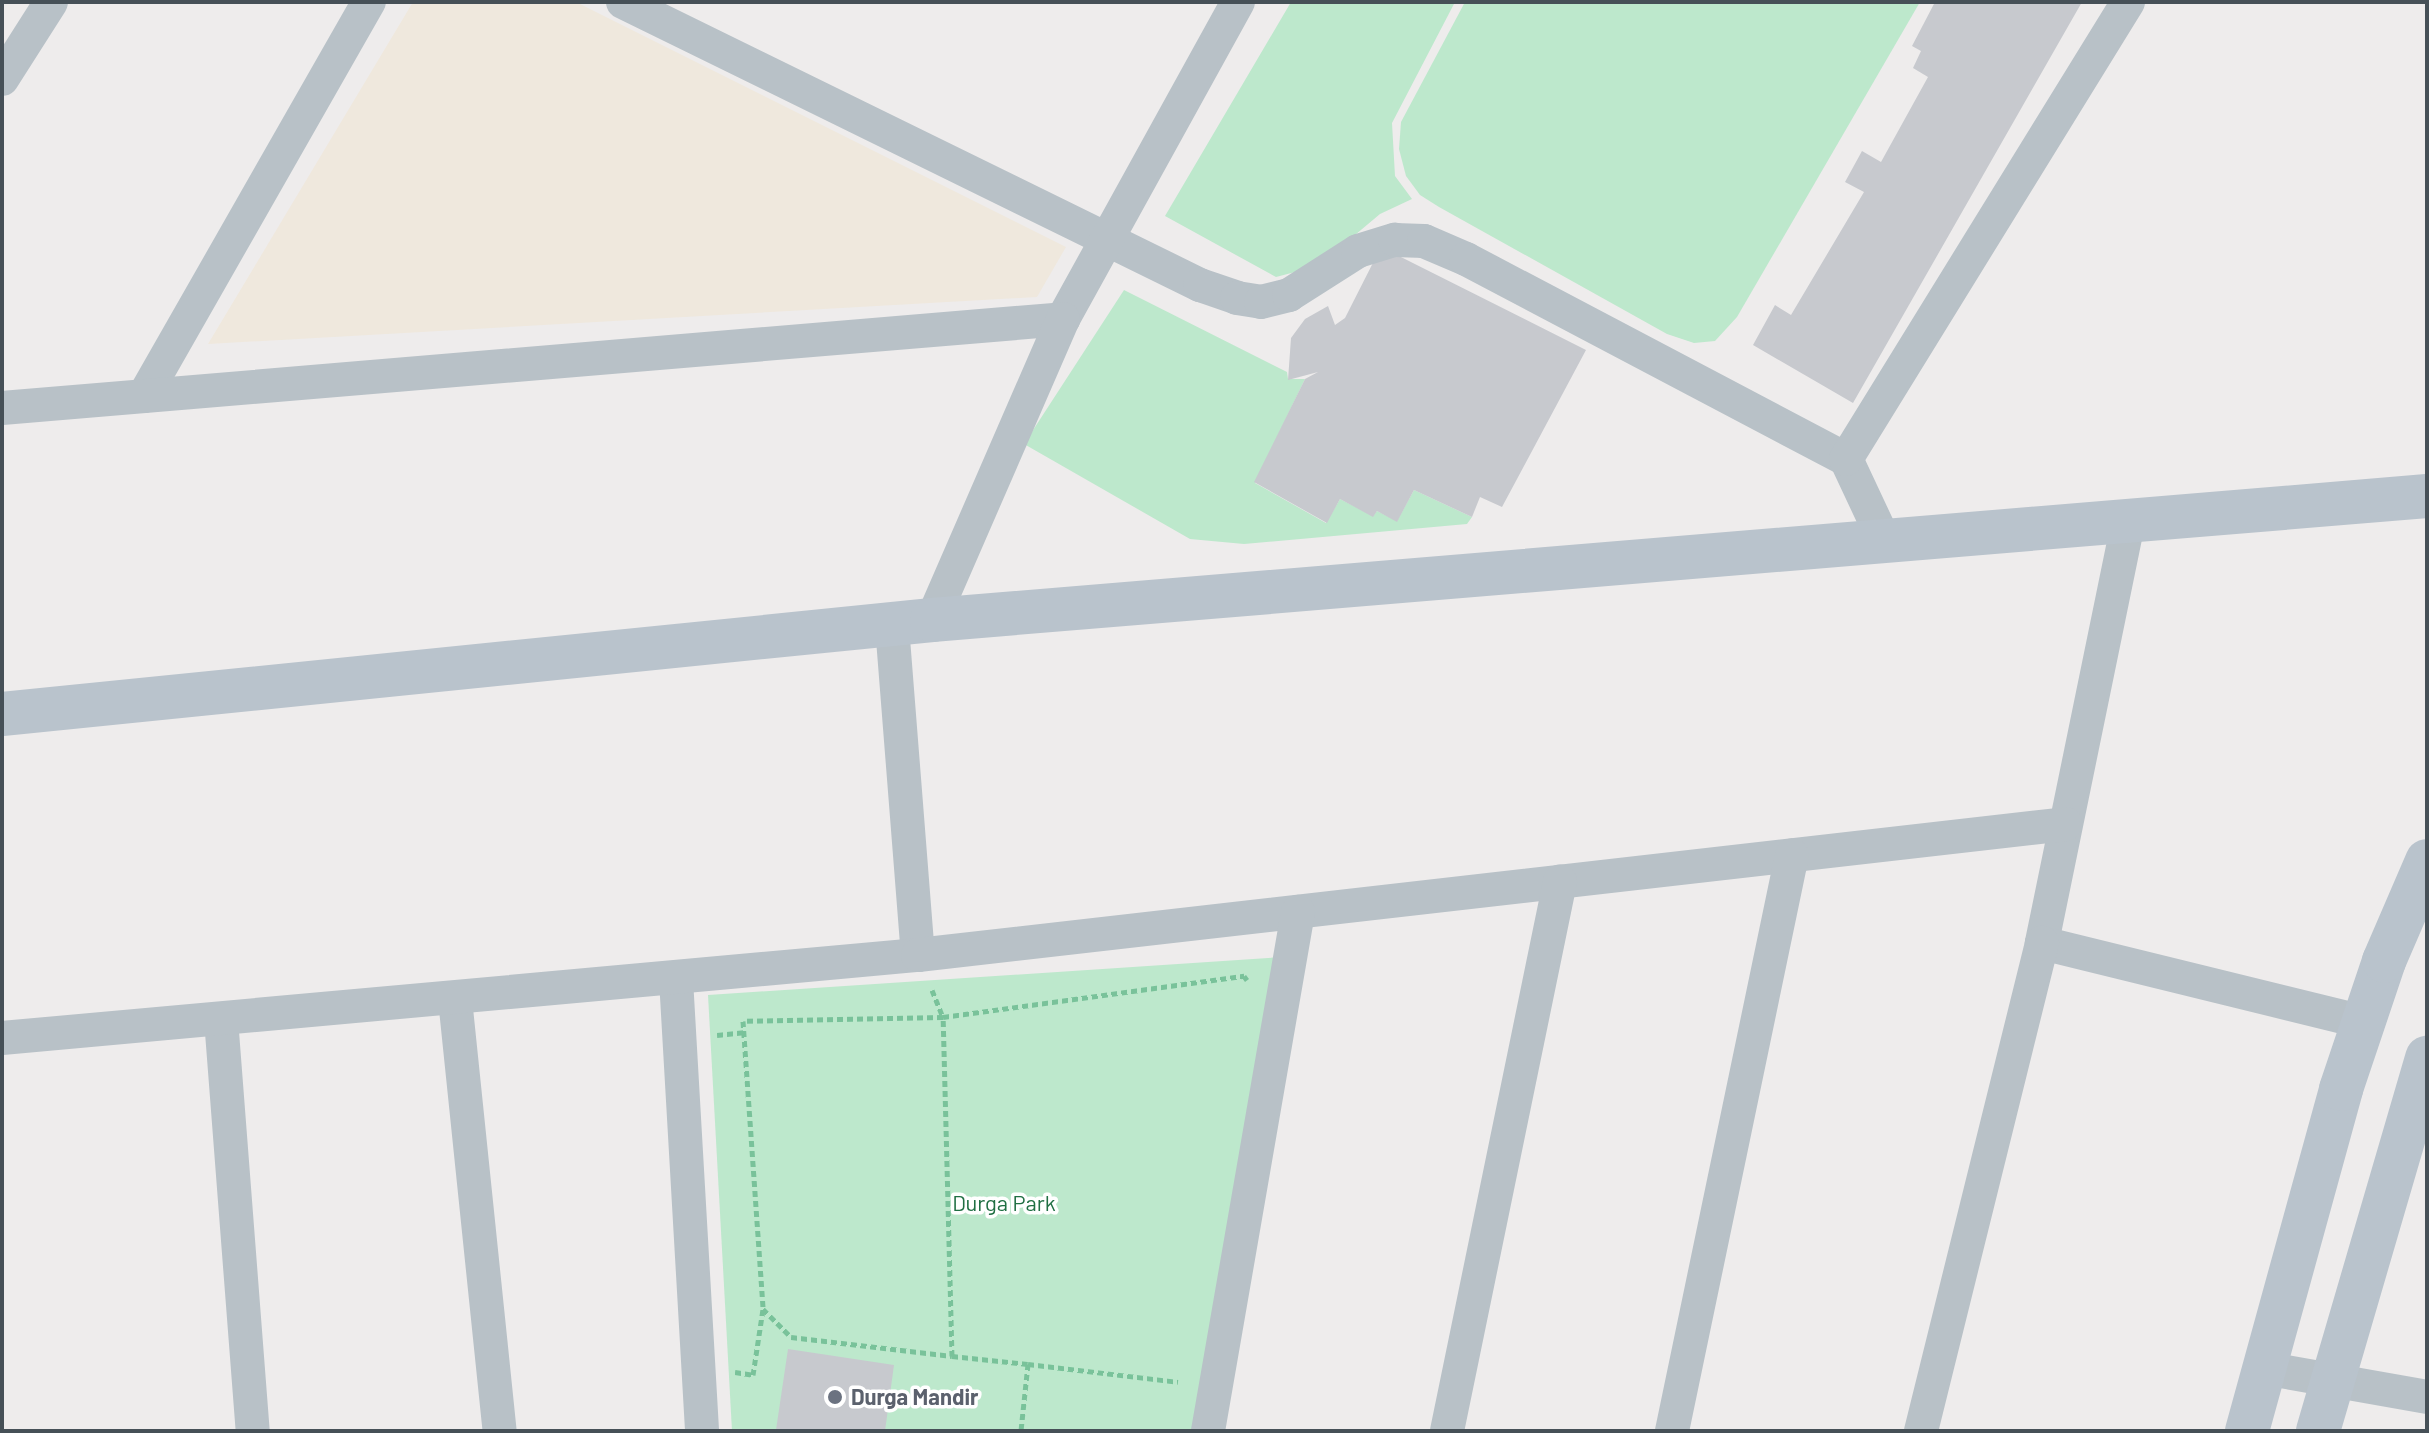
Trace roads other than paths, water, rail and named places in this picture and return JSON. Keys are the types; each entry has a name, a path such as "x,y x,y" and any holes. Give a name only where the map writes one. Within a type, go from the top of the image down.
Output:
{"street":[{"path":"2,79 51,2"},
{"path":"144,396 369,2"},
{"path":"623,2 1200,285 1261,302 1289,295 1358,251 1395,240 1424,241 1846,459 1883,538"},
{"path":"918,955 912,623 1063,319 1238,2"},
{"path":"1846,459 2128,2"},
{"path":"2,408 1063,319"},
{"path":"2,714 912,623 1883,538 2128,523 2427,496"},
{"path":"1921,1431 2042,943 2128,523"},
{"path":"2,1038 918,955 2066,824"},
{"path":"1672,1431 1792,855"},
{"path":"2247,1431 2363,1022 2427,861"},
{"path":"1447,1431 1560,882"},
{"path":"1208,1431 1298,912"},
{"path":"2042,943 2363,1022"},
{"path":"676,979 702,1431"},
{"path":"455,999 500,1431"},
{"path":"221,1019 253,1431"},
{"path":"2318,1431 2427,1058"},
{"path":"2264,1368 2427,1397"}],"place":[{"name":"Durga Mandir","path":"835,1397"}],"park label":[{"name":"Durga Park","path":"1004,1203"}]}
